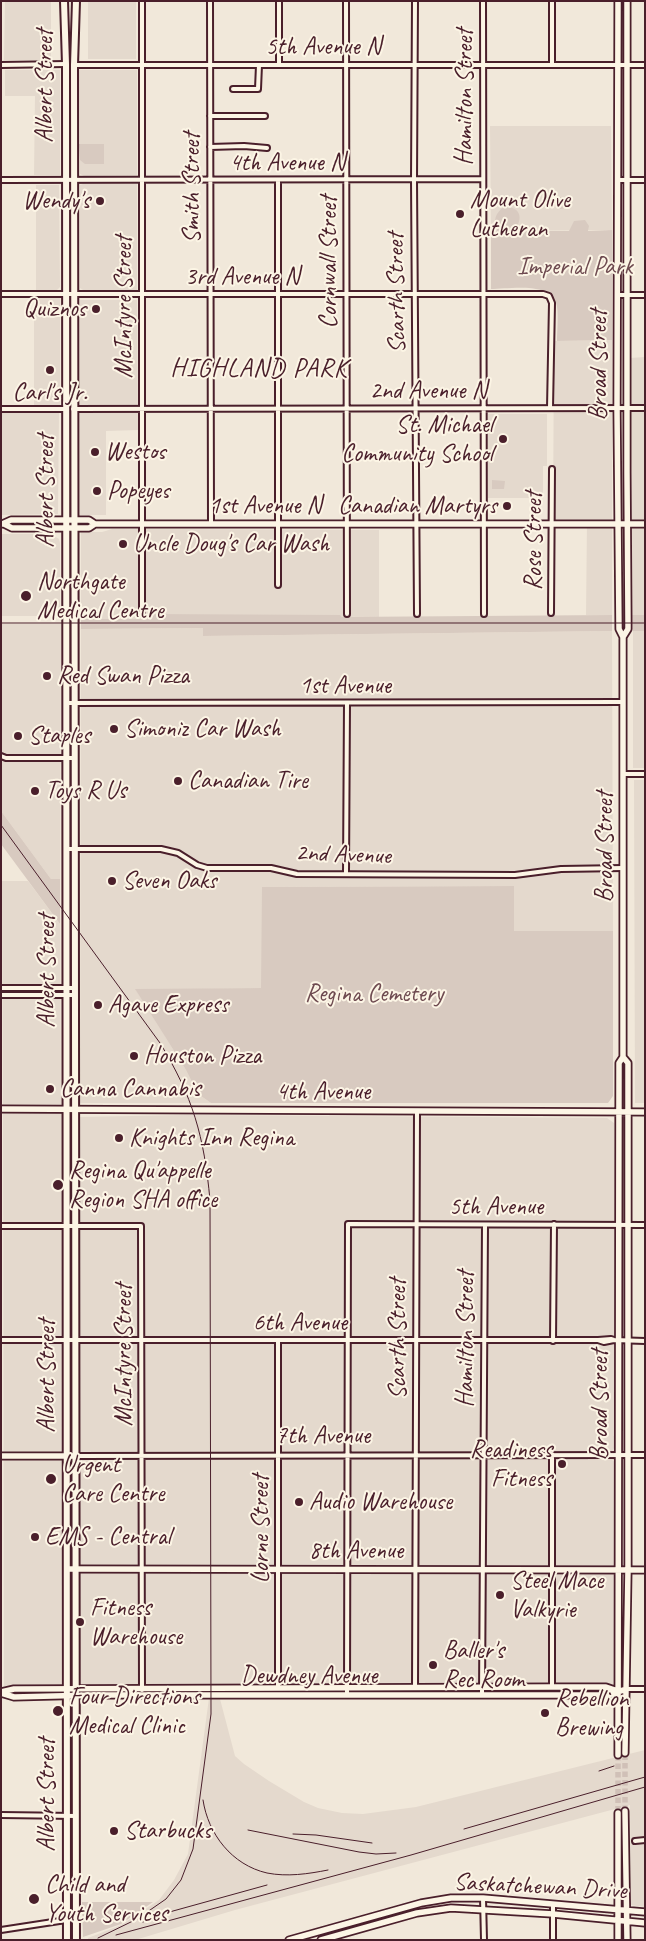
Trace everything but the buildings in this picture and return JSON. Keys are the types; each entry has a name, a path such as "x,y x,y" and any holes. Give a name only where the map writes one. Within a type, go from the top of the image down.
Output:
{"main road":[{"name":"Albert Street","path":"64,1 66,64 68,1340 67,1940"},
{"name":"Albert Street","path":"76,1 74,65 76,1940"},
{"name":"Broad Street","path":"618,1 617,409 619,630 624,636"},
{"name":"Broad Street","path":"618,1755 619,1455 617,1341 619,1063 623,1057 624,636 628,629 626,408 627,1"},
{"name":"1st Avenue N","path":"3,524 11,520 89,520 95,524 645,524"},
{"name":"1st Avenue N","path":"3,524 12,528 90,528 95,524"},
{"name":"Broad Street","path":"623,1057 628,1063 629,1225 628,1570 625,1753"},
{"name":"4th Avenue","path":"1,1109 645,1112"},
{"name":"7th Avenue","path":"1,1456 76,1456"},
{"name":"8th Avenue","path":"67,1569 645,1570"},
{"name":"Dewdney Avenue","path":"1,1692 14,1689 75,1692 415,1687 606,1687 618,1691"},
{"name":"Dewdney Avenue","path":"142,1691 347,1695 608,1695 627,1689"},
{"path":"625,1811 626,1940"},
{"path":"618,1813 618,1940"},
{"name":"Saskatchewan Drive","path":"289,1940 430,1901 451,1898 483,1898 645,1912"},
{"name":"Saskatchewan Drive","path":"322,1940 429,1911 451,1908 645,1922"}],"street":[{"name":"McIntyre Street","path":"142,1 142,613"},
{"name":"Smith Street","path":"210,1 211,524"},
{"path":"279,1 279,65"},
{"name":"Cornwall Street","path":"346,1 347,614"},
{"name":"Scarth Street","path":"415,1 414,180 417,614"},
{"name":"Hamilton Street","path":"483,1 484,614"},
{"path":"552,1 552,65"},
{"name":"5th Avenue N","path":"1,65 645,65"},
{"path":"233,89 258,89 258,65"},
{"path":"210,116 266,116"},
{"path":"210,147 244,146 267,148"},
{"name":"4th Avenue N","path":"1,180 483,179"},
{"path":"278,180 278,585"},
{"path":"618,180 645,180"},
{"name":"3rd Avenue N","path":"1,294 543,294 549,296 552,302 550,408"},
{"path":"617,295 645,295"},
{"name":"2nd Avenue N","path":"1,409 645,408"},
{"name":"Rose Street","path":"551,613 552,469"},
{"name":"1st Avenue","path":"66,703 347,704 624,702"},
{"path":"346,874 347,704"},
{"path":"1,756 6,758 75,758"},
{"path":"624,774 645,774"},
{"name":"2nd Avenue","path":"66,849 161,849 178,853 197,865 207,868 271,868 297,874 515,875 561,869 623,868"},
{"path":"1,988 75,988"},
{"path":"1,995 75,995"},
{"name":"Scarth Street","path":"415,1687 417,1111"},
{"name":"5th Avenue","path":"346,1340 348,1224 645,1225"},
{"name":"Hamilton Street","path":"482,1695 485,1224"},
{"path":"553,1340 554,1224"},
{"path":"1,1226 76,1226"},
{"name":"McIntyre Street","path":"76,1226 141,1226 142,1691"},
{"name":"6th Avenue","path":"1,1340 598,1340 611,1338 617,1341 645,1341"},
{"name":"Lorne Street","path":"278,1340 278,1688"},
{"path":"346,1340 347,1695"},
{"path":"552,1454 552,1687"},
{"name":"7th Avenue","path":"76,1456 645,1455"},
{"name":"Dewdney Avenue","path":"627,1689 645,1689"},
{"path":"1,1815 76,1816"},
{"path":"635,1841 645,1840"},
{"path":"483,1898 484,1940"},
{"path":"553,1904 553,1940"},
{"path":"1,1930 66,1920"}],"shaded area":[{"path":"5,1 51,1 51,60 4,60"},
{"path":"88,1 136,1 136,59 88,59"},
{"path":"5,70 60,70 60,175 34,175 35,96 5,96"},
{"path":"79,70 137,70 137,175 84,176 80,174"},
{"path":"490,126 611,126 612,230 491,231"},
{"path":"137,184 137,290 83,290 80,288 80,185"},
{"path":"36,185 59,185 60,287 57,290 36,290"},
{"path":"34,298 60,298 60,406 34,406"},
{"path":"80,300 137,300 138,430 106,431 106,515 80,515"},
{"path":"612,340 612,615 586,615 587,522 553,522 554,341"},
{"path":"645,357 645,615 632,615 630,358"},
{"path":"1,413 59,413 58,514 1,515"},
{"path":"488,414 547,414 547,466 543,466 543,498 488,498"},
{"path":"112,529 379,530 379,617 146,615 146,619 81,619 81,532 102,532"},
{"path":"1,534 51,534 59,539 60,616 1,616"},
{"path":"1,624 61,624 60,879 51,879 1,811"},
{"path":"203,628 203,636 612,631 613,931 514,931 513,886 263,887 262,988 136,990 186,1070 198,1094 211,1103 80,1103 81,629"},
{"path":"633,631 645,631 645,768 633,768"},
{"path":"634,780 645,780 645,1103 635,1103"},
{"path":"2,881 28,881 60,924 61,1106 3,1105"},
{"path":"3,1112 62,1112 61,1686 4,1686"},
{"path":"187,1115 607,1118 614,1123 615,1447 612,1451 588,1451 588,1460 612,1460 615,1462 616,1684 587,1684 586,1686 80,1684 78,1117"},
{"path":"209,1698 220,1699 235,1756 244,1764 304,1802 318,1808 342,1813 363,1814 416,1807 645,1750 645,1907 631,1905 630,1805 235,1910 135,1940 88,1940 88,1938 121,1925 159,1900 174,1880 188,1854"}],"green space":[{"path":"79,144 104,144 104,164 85,164 80,160"},
{"path":"559,197 563,197 567,203 563,209 559,209 555,205 555,201"},
{"name":"Imperial Park","path":"504,207 510,207 518,212 520,219 513,231 569,231 574,221 585,220 589,226 588,231 612,230 612,340 557,341 557,310 556,302 552,296 537,289 491,289 491,231 497,231 496,218"},
{"path":"492,480 505,481 504,489 492,489"},
{"path":"146,614 340,615 342,617 612,615 612,631 203,636 203,628 81,629 81,619 146,619"},
{"path":"632,615 645,615 645,631 633,631"},
{"path":"1,811 51,879 60,879 60,924 1,844"},
{"name":"Regina Cemetery","path":"514,886 514,931 613,931 613,1096 608,1103 211,1103 198,1094 186,1070 135,989 261,988 262,887"},
{"path":"82,1902 153,1902 121,1924 83,1937"}],"tunnel":[{"path":"625,1753 625,1811"},
{"path":"618,1755 618,1813"}],"railway":[{"path":"1,623 645,623"},
{"path":"1,825 160,1043 181,1081 195,1118 204,1156 210,1200 211,1714 193,1849 181,1880 166,1899 137,1919 98,1938"},
{"path":"599,1771 614,1766"},
{"path":"464,1829 645,1777"},
{"path":"116,1935 411,1855 645,1787"},
{"path":"203,1800 210,1825 216,1836 243,1863 254,1869 282,1875 328,1870"},
{"path":"248,1830 359,1852 376,1854 396,1853"},
{"path":"293,1834 316,1835 372,1843"},
{"path":"143,1922 173,1911 267,1885"}],"place":[{"name":"Wendy's","path":"100,201"},
{"name":"Mount Olive Lutheran","path":"460,214"},
{"name":"Quiznos","path":"96,309"},
{"name":"Carl's Jr.","path":"50,370"},
{"name":"St. Michael Community School","path":"503,439"},
{"name":"Westos","path":"95,452"},
{"name":"Popeyes","path":"97,491"},
{"name":"Canadian Martyrs","path":"507,506"},
{"name":"Uncle Doug's Car Wash","path":"123,544"},
{"name":"Northgate Medical Centre","path":"26,596"},
{"name":"Red Swan Pizza","path":"47,676"},
{"name":"Simoniz Car Wash","path":"114,729"},
{"name":"Staples","path":"18,736"},
{"name":"Canadian Tire","path":"178,781"},
{"name":"Toys R Us","path":"35,791"},
{"name":"Seven Oaks","path":"112,881"},
{"name":"Agave Express","path":"98,1005"},
{"name":"Houston Pizza","path":"134,1056"},
{"name":"Canna Cannabis","path":"50,1089"},
{"name":"Knights Inn Regina","path":"119,1138"},
{"name":"Regina Qu'appelle Region SHA office","path":"58,1185"},
{"name":"Readiness Fitness","path":"562,1464"},
{"name":"Urgent Care Centre","path":"51,1479"},
{"name":"Audio Warehouse","path":"299,1502"},
{"name":"EMS - Central","path":"35,1537"},
{"name":"Steel Mace Valkyrie","path":"500,1595"},
{"name":"Fitness Warehouse","path":"80,1622"},
{"name":"Baller's Rec Room","path":"433,1665"},
{"name":"Four Directions Medical Clinic","path":"58,1711"},
{"name":"Rebellion Brewing","path":"545,1713"},
{"name":"Starbucks","path":"114,1831"},
{"name":"Child and Youth Services","path":"34,1899"}],"district":[{"name":"HIGHLAND PARK","path":"259,369"}]}
